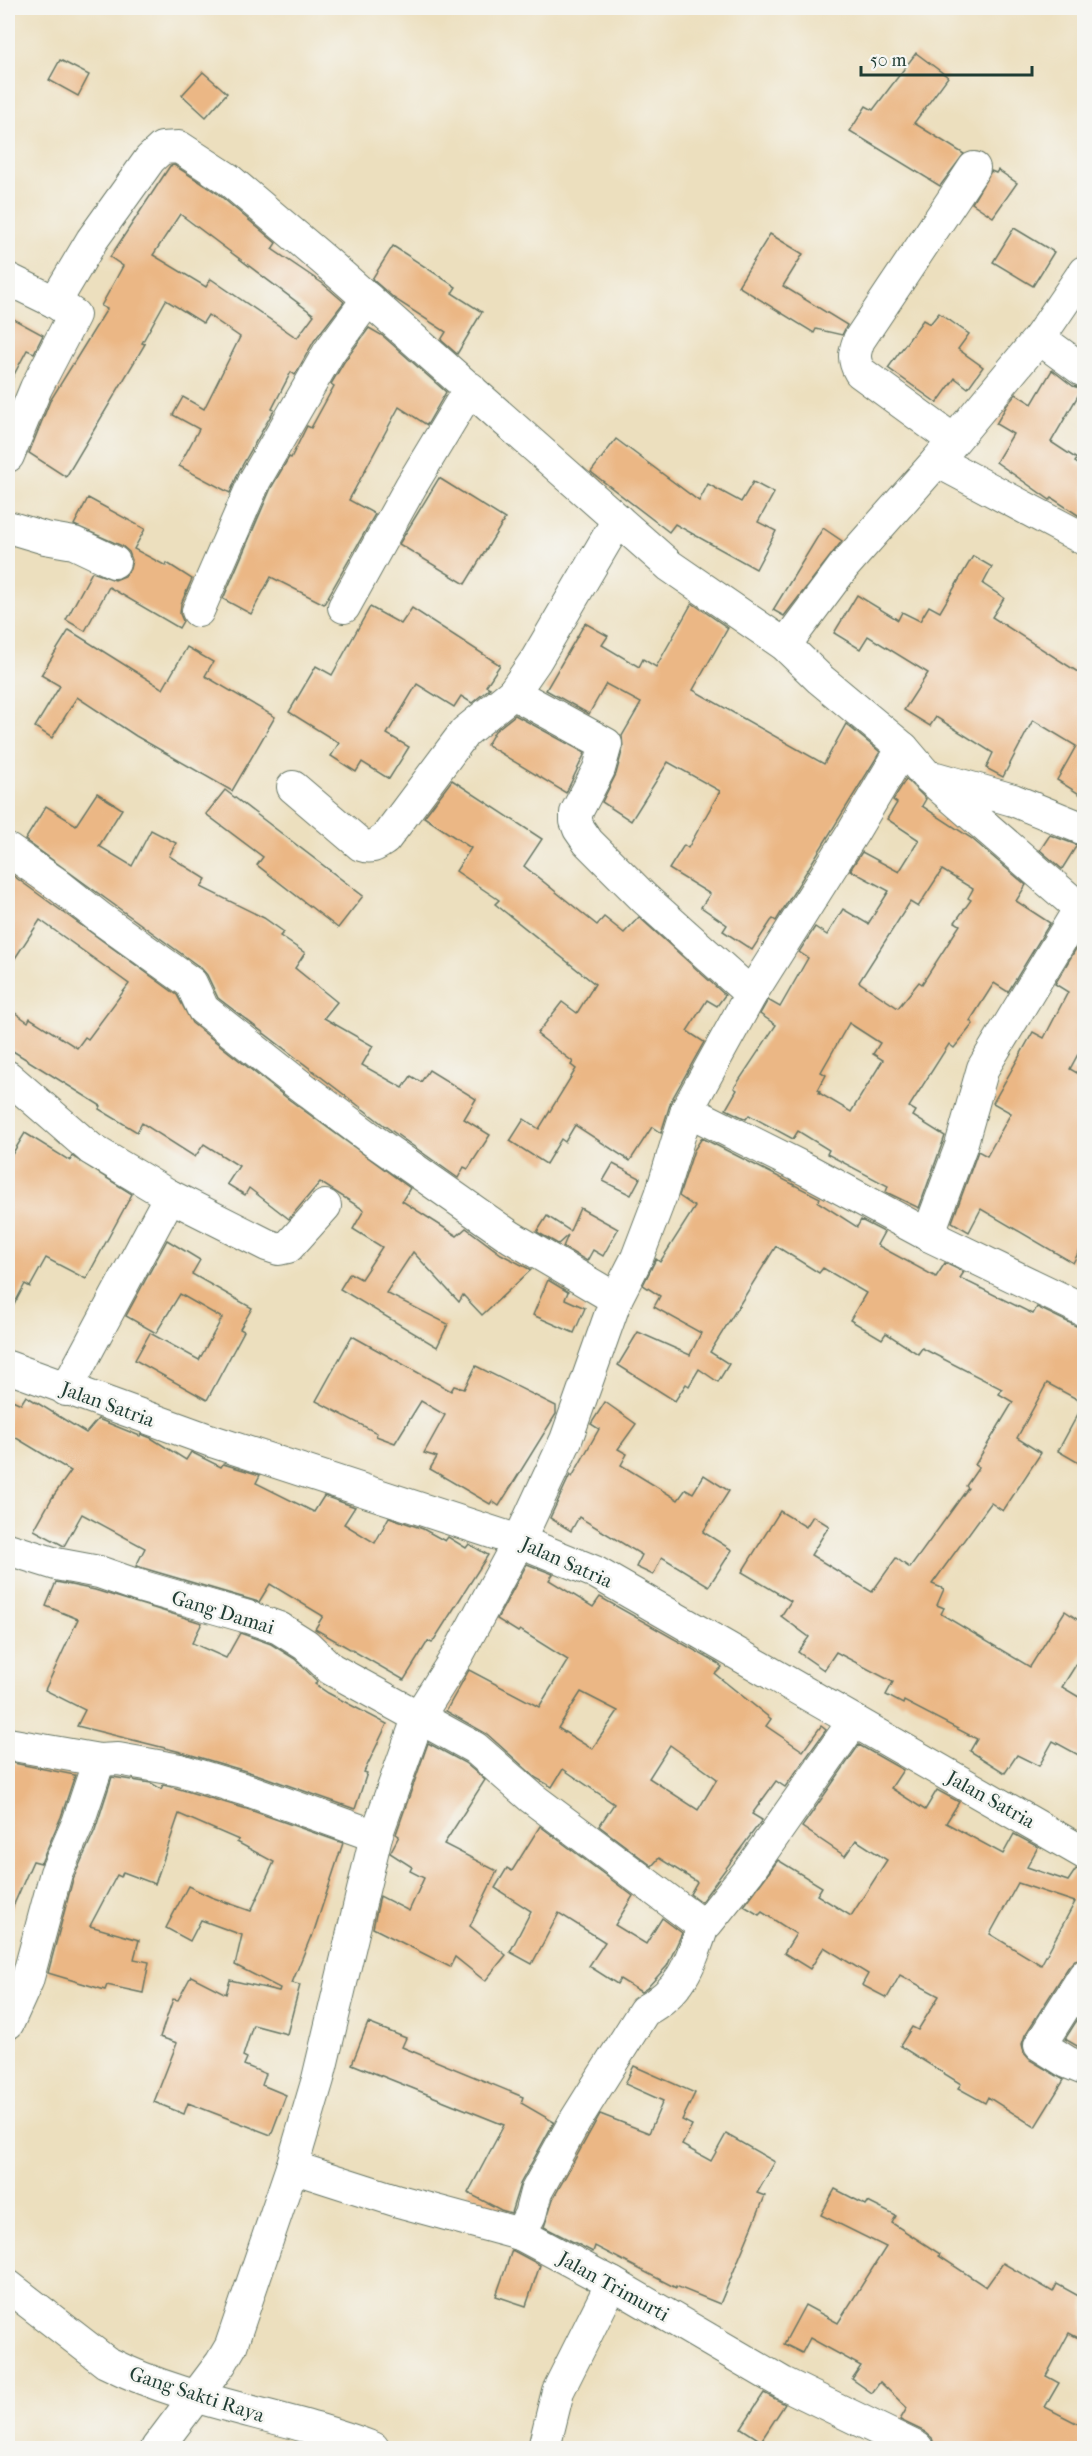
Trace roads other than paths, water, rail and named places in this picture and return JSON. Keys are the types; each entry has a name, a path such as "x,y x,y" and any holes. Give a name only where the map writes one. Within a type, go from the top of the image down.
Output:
{"street":[{"path":"55,302 92,240 150,159 162,148 179,147 228,179 368,298 670,566 785,645 820,679 903,747 926,775 1082,910 983,1068 961,1146 927,1235"},
{"path":"974,168 859,340 854,353 854,362 861,372 945,451 1084,539"},
{"path":"785,645 844,566 945,451 1039,338 1084,272"},
{"path":"8,279 55,302 74,315 36,388 8,456"},
{"path":"198,611 255,480 328,352 368,298"},
{"path":"1039,338 1084,371"},
{"path":"344,607 411,486 470,388"},
{"path":"293,787 361,845 369,848 385,839 465,732 513,693 536,660 618,520"},
{"path":"8,527 45,538 74,543 114,562"},
{"path":"513,693 606,744 601,763 576,813 579,829 588,842 644,898 751,994"},
{"path":"157,2448 196,2398 231,2346 292,2167 318,2079 375,1836 419,1716 457,1656 519,1541 566,1440 616,1299 637,1258 661,1195 687,1110 751,994 852,834 903,747"},
{"path":"926,775 1013,800 1084,829"},
{"path":"8,850 191,983 204,1009 355,1127 511,1237 616,1299"},
{"path":"8,1077 91,1149 170,1196 267,1245 279,1249 288,1247 325,1206"},
{"path":"687,1110 811,1172 927,1235 1084,1310"},
{"path":"66,1390 170,1196"},
{"name":"Jalan Satria","path":"8,1367 66,1390 209,1440 519,1541 596,1572 1084,1853"},
{"name":"Gang Damai","path":"8,1549 56,1564 99,1572 136,1586 248,1617 279,1628 306,1645 331,1669 475,1748 532,1798 703,1926"},
{"path":"519,2234 530,2215 536,2192 575,2121 644,2011 659,2003 688,1970 703,1926 708,1923 748,1872 854,1721"},
{"path":"8,1744 99,1760 118,1759 180,1770 253,1792 375,1836"},
{"path":"8,2023 27,1982 56,1873 78,1823 99,1760"},
{"path":"1084,1976 1040,2045 1084,2069"},
{"name":"Jalan Trimurti","path":"292,2167 396,2200 519,2234 612,2283 783,2383 917,2448"},
{"path":"543,2448 558,2391 612,2283"},
{"name":"Gang Sakti Raya","path":"8,2286 106,2362 124,2371 196,2398 373,2448"}]}
